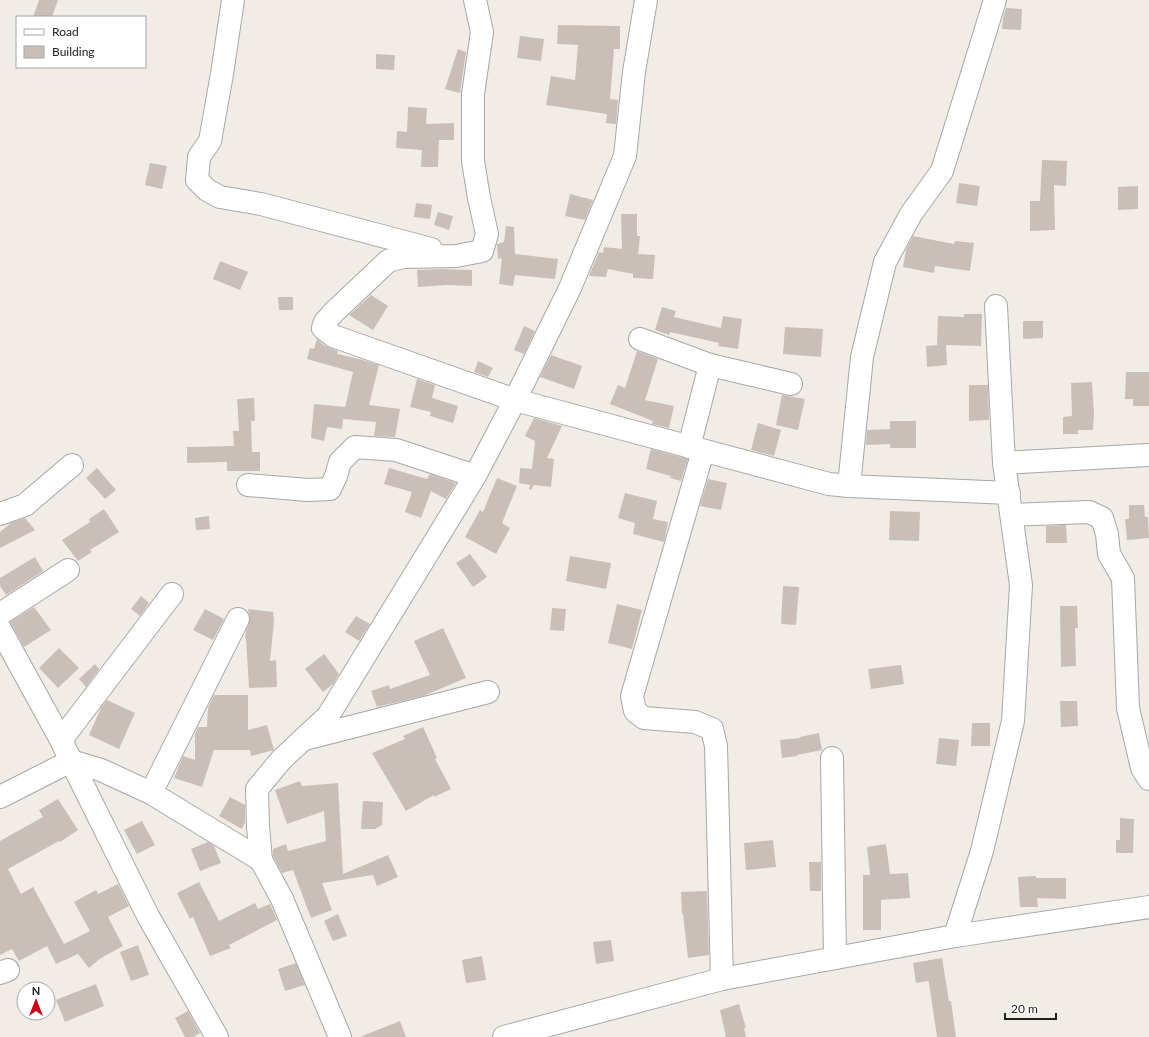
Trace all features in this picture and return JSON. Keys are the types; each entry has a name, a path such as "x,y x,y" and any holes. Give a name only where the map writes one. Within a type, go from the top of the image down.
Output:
{"street":[{"path":"232,0 222,74 210,141 199,157 197,180 207,190 220,197 261,204 456,256"},
{"path":"475,0 482,32 473,94 473,161 487,234 482,251 456,256 402,257 388,261 334,312 325,322 323,328 333,336 515,400 829,484 1009,493"},
{"path":"340,1037 282,899 261,860 257,789 281,760 328,716 475,476 515,400 570,288 625,156 634,72 646,0"},
{"path":"849,486 862,357 885,262 911,214 942,171 995,0"},
{"path":"955,936 982,851 1013,721 1021,585 1004,463 996,306"},
{"path":"640,339 710,365 791,384"},
{"path":"710,365 696,449 632,696 635,711 644,718 695,722 712,729 716,746 722,979"},
{"path":"248,485 308,490 330,489 340,462 355,447 396,450 475,476"},
{"path":"1004,463 1149,455"},
{"path":"0,514 25,505 72,465"},
{"path":"1012,515 1089,512 1102,518 1108,534 1109,554 1123,578 1128,708 1142,768 1149,778"},
{"path":"0,614 68,570"},
{"path":"61,740 172,594"},
{"path":"151,793 238,619"},
{"path":"0,629 61,740 148,916 217,1037"},
{"path":"303,739 488,692"},
{"path":"832,758 834,958"},
{"path":"0,797 71,762 102,770 151,793 261,860"},
{"path":"504,1037 722,979 955,936 1149,907"}],"building":[{"path":"39,0 58,0 52,16 33,16"},
{"path":"1006,8 1022,9 1021,30 1002,29"},
{"path":"558,25 620,26 620,49 614,49 610,99 618,100 616,124 606,123 607,114 546,105 551,76 575,80 578,45 557,44"},
{"path":"520,36 544,39 541,61 517,58"},
{"path":"458,49 466,52 460,93 445,89"},
{"path":"376,54 395,55 394,70 376,69"},
{"path":"408,107 427,108 426,124 454,123 454,140 439,140 438,167 421,167 422,150 396,148 397,131 407,132"},
{"path":"1042,160 1067,161 1066,186 1054,185 1055,230 1030,231 1030,201 1040,201"},
{"path":"150,163 167,166 162,189 145,185"},
{"path":"959,183 980,186 977,206 956,203"},
{"path":"1138,186 1138,209 1118,210 1118,187"},
{"path":"570,194 593,200 585,220 565,216"},
{"path":"416,203 432,205 430,219 414,217"},
{"path":"438,212 453,216 449,230 434,225"},
{"path":"621,214 637,214 637,236 640,236 638,254 655,255 653,279 633,278 633,274 608,269 606,277 589,276 599,252 603,253 604,247 622,249"},
{"path":"506,226 514,227 515,254 558,259 555,279 515,275 513,286 499,284 502,258 498,259 497,244 504,242"},
{"path":"913,236 954,244 955,241 974,243 970,271 935,266 934,273 903,267 906,250"},
{"path":"220,261 248,272 240,290 213,279"},
{"path":"417,270 472,270 472,286 447,285 418,287"},
{"path":"371,295 388,306 373,330 349,315"},
{"path":"278,297 293,297 293,310 279,310"},
{"path":"662,307 676,311 674,317 721,328 723,316 742,319 738,349 718,346 719,343 670,332 669,335 655,330"},
{"path":"964,314 982,314 981,346 946,345 947,365 927,367 926,346 937,345 938,316 964,317"},
{"path":"1023,321 1043,321 1043,338 1023,339"},
{"path":"524,326 535,331 524,354 514,350"},
{"path":"785,327 823,329 821,357 783,354"},
{"path":"317,339 325,346 338,351 337,354 379,365 369,405 400,409 395,437 374,436 376,422 343,419 342,429 327,427 324,441 311,438 314,404 345,407 344,412 353,372 307,359 310,348 314,349"},
{"path":"637,351 658,359 645,400 674,406 669,428 652,424 653,421 610,404 618,385 625,388"},
{"path":"551,355 582,366 574,389 540,377"},
{"path":"478,361 493,368 488,377 474,372"},
{"path":"1126,372 1149,372 1149,406 1133,406 1133,399 1125,399"},
{"path":"417,379 435,385 432,398 458,406 453,423 430,416 431,412 410,407"},
{"path":"1092,382 1094,415 1093,430 1078,430 1078,434 1063,434 1063,417 1072,416 1071,383"},
{"path":"969,385 988,385 989,420 969,421"},
{"path":"782,395 805,399 798,430 776,425"},
{"path":"254,398 255,421 251,421 252,452 260,452 260,471 227,471 227,462 187,463 187,447 234,446 233,431 239,431 237,399"},
{"path":"534,418 562,426 547,458 554,459 551,487 534,485 531,490 529,489 530,485 519,483 520,468 532,469 535,441 525,436"},
{"path":"890,421 916,421 916,448 890,448 890,444 866,445 867,430 890,429"},
{"path":"758,423 781,430 774,456 751,450"},
{"path":"651,449 688,459 681,481 670,478 671,476 646,469"},
{"path":"97,468 116,490 105,499 86,478"},
{"path":"389,468 427,479 430,474 456,483 446,499 431,491 421,518 405,512 412,492 384,484"},
{"path":"497,478 517,486 502,523 510,528 496,554 465,537 480,510 483,512"},
{"path":"708,479 727,483 721,510 700,506"},
{"path":"625,493 657,501 653,519 668,522 664,542 633,534 635,523 618,518"},
{"path":"1129,505 1144,505 1145,517 1148,517 1149,538 1127,540 1125,519 1129,519"},
{"path":"104,509 119,532 90,550 92,552 78,561 62,540 90,522 89,519"},
{"path":"890,511 920,512 919,541 889,540"},
{"path":"209,516 210,529 196,530 195,518"},
{"path":"25,518 35,530 0,548 0,532 11,523"},
{"path":"1066,525 1067,543 1046,543 1046,526"},
{"path":"470,554 487,577 473,587 456,563"},
{"path":"570,556 611,563 606,589 566,581"},
{"path":"35,557 43,571 6,595 0,586 0,578"},
{"path":"783,586 799,587 796,625 781,624"},
{"path":"141,596 149,603 140,616 131,609"},
{"path":"617,604 642,610 632,649 608,643"},
{"path":"1060,606 1077,606 1078,628 1075,628 1076,666 1061,667"},
{"path":"34,607 51,630 24,647 10,622"},
{"path":"552,608 566,609 564,631 550,630"},
{"path":"205,609 224,619 213,640 193,630"},
{"path":"248,609 273,612 274,621 270,661 276,660 277,687 249,688 245,638 250,619"},
{"path":"356,616 370,624 359,641 345,632"},
{"path":"443,628 466,678 423,696 377,707 371,691 389,685 390,689 430,675 414,641"},
{"path":"59,648 79,668 58,688 39,668"},
{"path":"324,654 339,674 333,684 323,692 305,669"},
{"path":"95,664 99,669 86,687 79,679"},
{"path":"901,665 904,684 871,689 868,669"},
{"path":"214,695 248,695 248,730 267,725 274,750 251,756 250,750 214,750 202,787 174,778 183,756 195,760 195,734 198,727 207,727 208,708"},
{"path":"107,700 135,713 119,749 89,735 101,708"},
{"path":"1060,701 1077,701 1078,726 1061,727"},
{"path":"972,723 990,723 990,746 971,746"},
{"path":"423,727 437,758 435,759 451,789 434,797 434,795 406,811 372,753 405,739 403,736"},
{"path":"819,733 822,750 782,758 780,740 800,738"},
{"path":"939,738 959,740 956,766 936,764"},
{"path":"300,781 302,786 338,783 343,874 388,855 398,877 377,886 373,875 322,883 332,910 311,918 293,870 282,873 273,856 273,849 286,844 288,851 326,841 324,811 287,824 275,790"},
{"path":"230,797 245,805 245,823 242,829 219,816"},
{"path":"58,799 78,830 60,842 59,841 8,869 21,894 33,887 64,944 90,931 74,902 96,890 98,894 118,884 129,906 108,917 123,946 101,958 89,968 78,954 56,964 47,946 19,961 12,949 0,955 0,841 43,817 39,810"},
{"path":"363,801 383,802 382,825 375,829 361,829"},
{"path":"1120,818 1134,819 1133,853 1116,853 1116,840 1120,840"},
{"path":"142,821 155,845 137,854 124,830"},
{"path":"773,840 776,867 746,870 744,843"},
{"path":"208,842 214,846 221,863 200,871 191,849"},
{"path":"886,844 890,874 908,873 910,898 881,900 881,930 863,930 863,875 870,875 867,847"},
{"path":"809,862 821,862 821,891 810,891"},
{"path":"1036,876 1036,878 1066,878 1066,899 1037,898 1038,907 1020,907 1018,877"},
{"path":"199,882 219,921 255,903 258,909 270,904 277,920 229,945 231,948 210,956 193,917 190,919 177,893"},
{"path":"707,891 709,955 688,958 682,914 681,892"},
{"path":"338,914 347,936 333,941 324,921"},
{"path":"611,940 614,961 596,964 593,942"},
{"path":"138,945 149,975 131,981 120,952"},
{"path":"482,956 486,980 466,983 462,960"},
{"path":"942,958 949,1001 951,1001 956,1037 937,1037 929,983 928,981 916,983 913,963"},
{"path":"296,963 305,985 285,991 278,969"},
{"path":"96,984 104,1006 65,1022 56,1000"},
{"path":"739,1004 746,1028 744,1028 746,1037 726,1037 720,1010"},
{"path":"188,1011 200,1033 193,1037 185,1037 175,1018"},
{"path":"400,1021 406,1037 362,1037 362,1036"}]}
